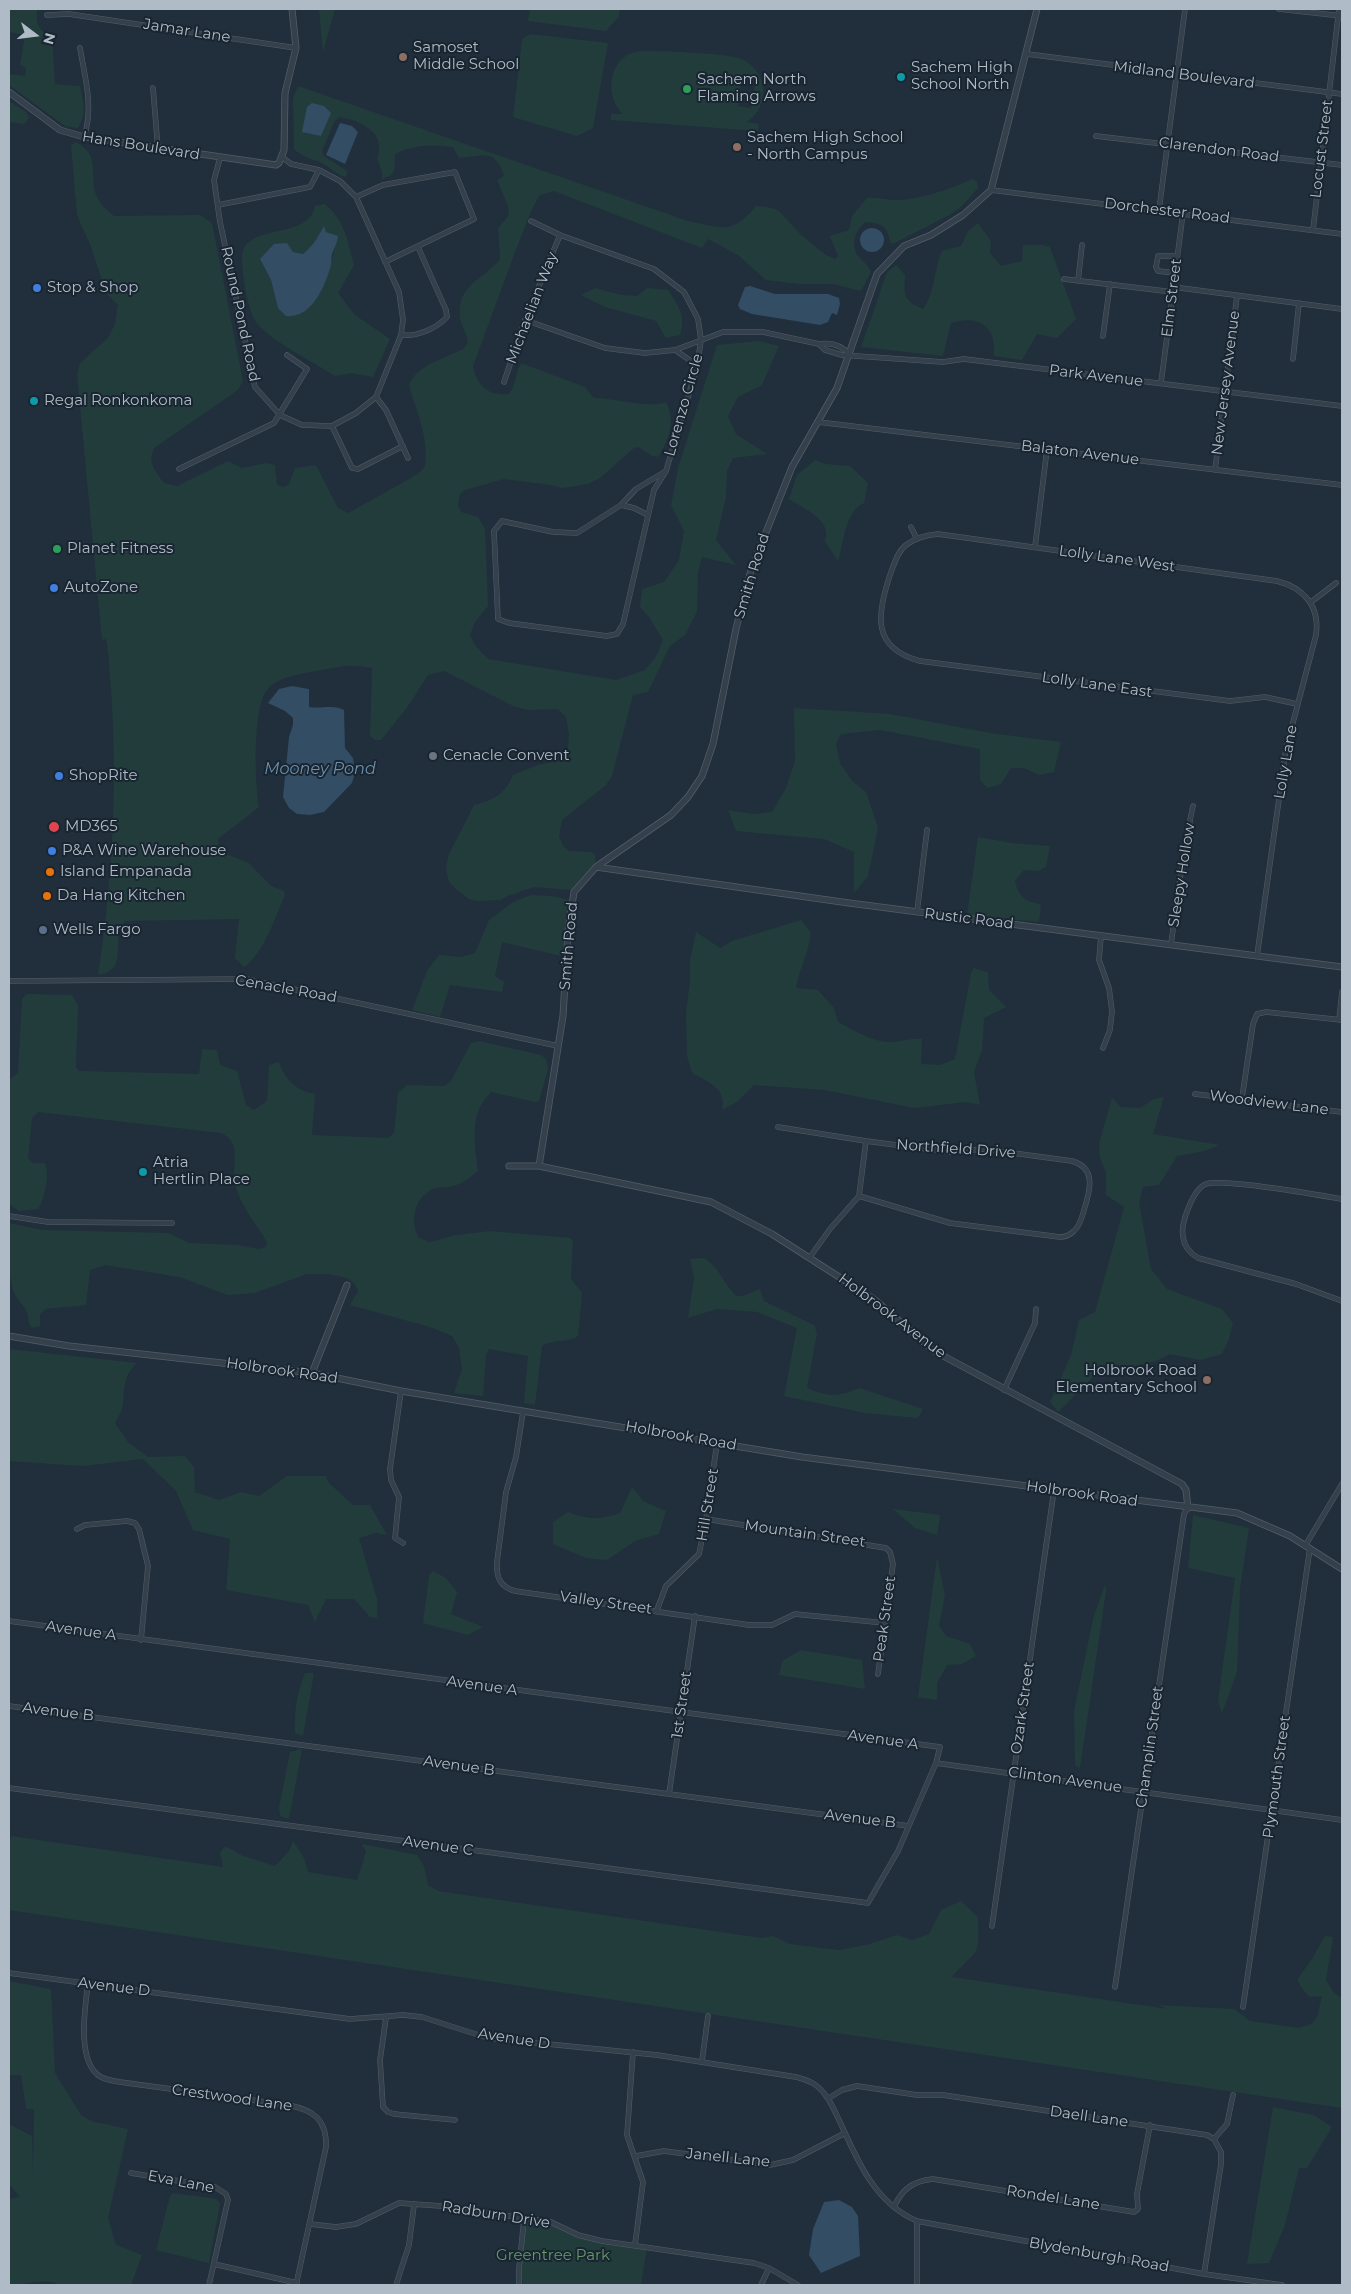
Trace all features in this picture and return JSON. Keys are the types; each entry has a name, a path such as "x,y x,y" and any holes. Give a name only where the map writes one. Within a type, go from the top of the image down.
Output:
{"street":[{"path":"292,9 296,48 285,93 284,150 282,157 290,164 319,170 340,181 356,197 400,292 402,305 401,335 376,397 356,413 332,426 352,468 358,469 403,446"},
{"path":"991,190 1037,9"},
{"path":"1159,210 1185,9"},
{"path":"1279,9 1340,16"},
{"name":"Locust Street","path":"1313,230 1340,16 1339,9"},
{"name":"Jamar Lane","path":"47,15 79,15 296,48"},
{"path":"80,48 90,106 89,123 84,137"},
{"name":"Midland Boulevard","path":"1027,54 1342,94"},
{"path":"153,88 158,150"},
{"name":"Hans Boulevard","path":"9,92 60,130 84,137 158,150 276,165 282,157"},
{"name":"Clarendon Road","path":"1096,136 1342,165"},
{"name":"Round Pond Road","path":"220,158 214,180 255,387 280,415 302,425 332,426"},
{"path":"218,205 310,187 319,170"},
{"path":"356,197 383,185 455,172 474,219 418,248 385,262"},
{"name":"Dorchester Road","path":"991,190 1342,234"},
{"name":"Smith Road","path":"539,1166 563,1016 568,930 574,892 596,867 671,814 688,796 702,776 713,744 751,570 792,466 837,388 877,274 904,246 931,235 963,215 991,190"},
{"name":"Elm Street","path":"1161,383 1182,213"},
{"name":"Michaelian Way","path":"531,221 560,235 654,269 684,292 698,319 701,340"},
{"name":"Michaelian Way","path":"504,382 525,320 560,235"},
{"path":"1078,281 1082,245"},
{"path":"401,335 412,337 447,318 446,310 418,248"},
{"path":"1175,273 1158,271 1156,262 1158,256 1177,256"},
{"path":"1064,279 1237,296 1342,309"},
{"path":"1103,336 1110,284"},
{"name":"New Jersey Avenue","path":"1215,470 1237,296"},
{"path":"1293,359 1299,303"},
{"path":"525,320 605,348 645,353 675,350 723,332 763,332 844,347 850,355"},
{"name":"Lorenzo Circle","path":"666,470 636,490 621,505 577,533 553,532 502,521 494,531 498,619 509,623 607,636 617,634 623,624 654,490 666,470 696,371 701,340"},
{"name":"Park Avenue","path":"820,344 825,350 842,355 943,362 964,360 1342,406"},
{"path":"675,350 691,361 696,371"},
{"path":"179,469 274,423 307,369 287,355"},
{"path":"376,397 386,410 408,458"},
{"name":"Balaton Avenue","path":"818,422 1342,485"},
{"path":"1035,547 1047,449"},
{"path":"621,505 634,508 648,515"},
{"path":"910,527 917,539"},
{"name":"Lolly Lane West","path":"917,539 938,534 1277,581 1296,587 1311,602"},
{"name":"Lolly Lane East","path":"917,539 900,551 881,603 880,616 883,633 898,652 908,658 920,662 1143,691 1230,701 1265,697 1297,704"},
{"path":"1311,602 1336,584"},
{"name":"Lolly Lane","path":"1257,956 1286,749 1316,634 1317,622 1311,602"},
{"name":"Sleepy Hollow","path":"1171,944 1181,872 1188,848 1193,806"},
{"path":"917,912 927,830"},
{"name":"Rustic Road","path":"596,867 917,912 1342,967"},
{"path":"1101,936 1099,960 1110,988 1112,1012 1110,1030 1103,1048"},
{"name":"Cenacle Road","path":"9,981 246,979 558,1046"},
{"path":"1242,1098 1253,1024 1257,1014 1266,1012 1341,1020 1342,992"},
{"name":"Woodview Lane","path":"1195,1094 1242,1098 1342,1112"},
{"name":"Northfield Drive","path":"778,1127 866,1142 950,1152 983,1149 1072,1161 1081,1165 1087,1171 1090,1188 1077,1228 1070,1235 1060,1237 950,1223 860,1196"},
{"path":"810,1257 830,1229 860,1196 866,1142"},
{"name":"Holbrook Avenue","path":"509,1166 539,1166 711,1202 772,1234 875,1300 934,1351 1182,1484 1186,1490 1188,1508"},
{"path":"1342,1199 1213,1182 1201,1186 1191,1200 1182,1236 1191,1254 1209,1262 1304,1286 1342,1301"},
{"path":"9,1216 48,1222 172,1223"},
{"path":"312,1373 347,1285"},
{"path":"1004,1390 1035,1322 1036,1309"},
{"name":"Holbrook Road","path":"9,1336 69,1346 312,1373 524,1412 633,1427 717,1444 1237,1514 1274,1528 1342,1569"},
{"path":"402,1391 390,1473 400,1497 395,1538 403,1543"},
{"name":"Valley Street","path":"524,1412 518,1450 506,1492 496,1568 500,1583 515,1590 758,1626 772,1625 795,1614 885,1623"},
{"name":"Hill Street","path":"658,1610 666,1586 699,1554 717,1444"},
{"path":"1307,1547 1342,1484"},
{"name":"Ozark Street","path":"992,1926 1054,1490"},
{"name":"Champlin Street","path":"1115,1987 1184,1514 1188,1508"},
{"name":"Mountain Street","path":"706,1519 879,1545 890,1552 893,1564"},
{"path":"77,1529 85,1525 127,1520 135,1523 139,1529 148,1566 142,1640"},
{"name":"Plymouth Street","path":"1243,2007 1273,1811 1307,1547"},
{"name":"Peak Street","path":"878,1674 893,1564"},
{"name":"1st Street","path":"669,1794 695,1616"},
{"name":"Avenue A","path":"9,1621 940,1748 936,1763"},
{"name":"Avenue B","path":"9,1706 909,1826"},
{"path":"909,1826 936,1763"},
{"name":"Clinton Avenue","path":"936,1763 1342,1820"},
{"name":"Avenue C","path":"9,1788 868,1903 898,1850 909,1826"},
{"name":"Avenue D","path":"9,1973 350,2018 422,2017 488,2038 633,2052 702,2061 796,2077 815,2084 829,2098 872,2186 894,2207 918,2221"},
{"name":"Crestwood Lane","path":"88,1984 85,2008 85,2049 90,2066 102,2078 288,2105 312,2112 320,2121 326,2134 326,2147 296,2284"},
{"path":"702,2061 708,2016"},
{"path":"386,2018 380,2060 383,2107 388,2112 394,2114 455,2120"},
{"path":"633,2052 627,2134 636,2156 642,2182 635,2245"},
{"name":"Daell Lane","path":"829,2098 842,2090 863,2086 918,2095 943,2095 1150,2125 1201,2133 1214,2139"},
{"path":"1204,2274 1221,2164 1221,2152 1214,2139 1228,2124 1233,2095"},
{"name":"Rondel Lane","path":"894,2207 898,2197 910,2184 933,2179 1134,2212 1138,2208 1137,2194 1150,2125"},
{"name":"Janell Lane","path":"636,2156 664,2151 770,2164 793,2160 845,2134"},
{"name":"Eva Lane","path":"131,2173 215,2187 226,2194 228,2200 209,2285"},
{"name":"Radburn Drive","path":"310,2224 345,2227 370,2219 399,2203 441,2206 551,2222 578,2235 602,2241 754,2263 769,2268 798,2285"},
{"path":"396,2285 409,2245 414,2205"},
{"path":"519,2285 524,2219"},
{"path":"917,2285 918,2221"},
{"name":"Blydenburgh Road","path":"918,2221 1204,2274 1282,2285"},
{"path":"214,2264 296,2284"},
{"path":"761,2285 769,2268"}],"green space":[{"path":"9,9 37,10 39,26 44,32 52,36 55,84 80,86 83,118 78,128 65,126 9,85 9,74 25,76 26,68 20,65 25,35 9,32"},
{"path":"319,9 335,9 323,52"},
{"path":"530,9 620,9 619,16 606,31 528,21"},
{"path":"530,34 608,43 593,128 577,136 513,117 522,39"},
{"path":"639,51 724,55 741,59 750,64 759,75 763,84 761,103 757,112 747,122 759,124 758,131 611,120 611,114 623,114 617,107 612,91 611,82 616,66 629,54","holes":["741,80 754,81 755,96 752,97 751,108 738,106"]},
{"path":"298,86 688,221 709,226 726,227 740,222 756,206 778,210 801,235 826,255 835,259 838,256 830,236 849,230 852,216 867,198 904,200 945,190 972,179 977,182 978,188 962,206 951,214 893,244 890,242 885,228 879,224 865,222 859,229 854,242 858,256 871,272 861,291 834,284 800,284 766,280 738,255 708,239 702,248 554,191 540,195 532,209 473,366 478,380 490,392 509,394 521,363 585,387 594,398 642,404 666,402 671,416 671,423 668,437 658,457 652,456 638,447 634,448 600,478 588,484 562,488 504,479 465,490 460,494 458,505 461,512 478,517 485,529 488,606 475,622 470,635 474,644 488,659 616,680 645,670 657,655 663,640 649,617 640,607 642,589 664,582 679,560 684,531 671,505 678,468 717,345 759,341 779,346 762,385 738,397 728,416 736,434 767,454 733,458 727,471 726,497 716,540 736,565 702,557 698,572 697,611 685,635 670,646 648,692 633,695 612,776 606,785 562,820 559,836 563,846 569,851 591,852 595,855 595,863 571,890 534,887 507,896 501,900 477,901 469,899 449,882 446,870 448,856 474,805 487,801 502,792 513,775 538,765 567,759 569,734 566,717 558,709 528,710 513,706 444,671 428,675 406,709 381,740 375,740 370,736 372,668 344,666 296,675 276,682 267,690 262,699 256,747 256,781 259,807 218,839 219,851 249,863 271,886 284,891 285,895 273,923 257,954 244,967 235,958 239,919 125,921 119,936 117,960 114,967 108,972 98,975 104,934 111,852 114,768 113,727 107,644 106,639 102,640 77,374 80,363 108,338 115,324 118,305 106,293 90,244 77,214 71,145 76,142 89,154 92,161 95,191 98,199 114,216 200,215 212,223 243,381 238,390 154,448 151,458 152,462 164,483 177,486 228,461 242,468 267,463 275,465 277,485 284,487 289,484 295,468 316,465 338,508 348,513 418,474 425,466 424,435 409,386 417,373 424,368 463,349 468,342 460,320 460,306 463,297 472,284 500,259 498,228 509,215 508,206 497,180 504,176 501,167 493,157 483,155 459,158 453,147 416,147 395,154 393,173 382,179 382,172 377,158 379,142 375,135 356,121 340,117 334,122 322,151 324,156 347,171 346,177 342,176 322,163 304,156 294,149 293,98"},
{"path":"9,101 26,112 29,118 24,124 9,122"},
{"path":"325,204 337,217 350,248 354,265 338,293 355,315 390,339 373,377 352,373 335,376 271,336 256,322 251,311 243,275 242,259 244,248 257,237 305,222 315,206","holes":["324,227 326,232 337,236 331,265 278,308 271,280 260,259 286,243 293,252 303,254 313,246"]},
{"path":"978,223 991,241 990,253 1001,266 1022,261 1023,245 1050,247 1076,319 1057,338 1037,334 1022,360 994,356 993,340 989,330 980,323 969,320 951,323 943,356 861,347 887,272 896,265 905,275 906,297 923,309 930,296 942,251 961,246 968,231"},
{"path":"595,288 622,295 637,296 647,288 668,290 682,316 680,335 666,338 656,321 605,307 581,295"},
{"path":"815,460 826,464 850,466 868,483 864,503 858,507 849,520 838,561 825,541 826,533 821,521 789,499 797,475"},
{"path":"794,708 890,714 990,733 1061,742 1054,772 1039,775 1024,768 1011,768 1001,784 988,788 980,780 980,749 880,730 841,734 836,744 840,763 852,781 866,792 878,828 868,876 854,893 854,852 824,839 736,831 728,810 753,814 772,812 786,788 795,761"},
{"path":"978,837 1012,843 1050,846 1046,867 1038,871 1024,870 1015,881 1024,898 1041,905 1039,922 967,915"},
{"path":"531,895 552,896 569,900 561,956 502,942 495,976 504,982 502,992 450,985 440,1017 412,1010 427,971 439,955 461,957 475,953 489,920 513,902"},
{"path":"801,920 811,933 796,988 818,990 834,1008 838,1022 870,1038 884,1042 922,1039 921,1064 940,1065 955,1059 971,973 974,968 988,972 989,990 1006,1007 984,1018 982,1050 974,1072 980,1105 966,1102 914,1108 825,1090 754,1085 737,1102 722,1110 723,1102 719,1091 710,1083 692,1073 687,1056 686,1013 690,981 690,960 696,932 720,948 732,941"},
{"path":"26,994 72,995 78,1006 76,1067 79,1071 199,1074 202,1049 217,1050 220,1065 237,1071 246,1105 254,1110 267,1101 269,1065 279,1062 284,1074 292,1083 302,1090 315,1094 312,1135 388,1138 394,1133 398,1093 407,1085 445,1086 452,1079 471,1043 480,1041 541,1055 546,1059 548,1069 539,1101 535,1102 491,1092 479,1110 476,1119 475,1139 478,1171 457,1185 433,1189 425,1194 417,1205 414,1218 419,1238 430,1242 456,1235 490,1231 570,1238 573,1241 571,1279 582,1293 578,1336 542,1346 535,1405 524,1403 528,1356 489,1349 486,1355 483,1396 454,1393 462,1369 459,1348 452,1336 433,1328 350,1305 358,1291 355,1284 347,1278 329,1274 307,1274 255,1293 228,1295 179,1277 106,1265 90,1270 86,1305 45,1309 40,1315 40,1326 32,1328 29,1324 26,1310 15,1296 11,1282 9,1223 42,1230 168,1233 189,1243 238,1245 259,1249 266,1247 267,1242 237,1192 234,1176 234,1148 228,1137 221,1133 38,1112 32,1118 28,1158 33,1163 45,1163 47,1180 43,1199 38,1209 19,1211 9,1204 9,1080 18,1073 22,999"},
{"path":"1164,1097 1153,1134 1220,1145 1204,1151 1177,1156 1159,1185 1143,1187 1139,1203 1151,1269 1167,1289 1222,1309 1233,1323 1229,1339 1222,1354 1200,1360 1170,1354 1156,1361 1093,1377 1058,1412 1050,1402 1071,1355 1079,1320 1095,1312 1124,1207 1106,1195 1106,1173 1100,1158 1099,1144 1112,1098 1121,1107 1140,1108 1154,1099"},
{"path":"704,1258 714,1266 736,1296 743,1296 760,1289 764,1301 814,1325 817,1333 807,1388 833,1395 859,1388 923,1409 918,1418 865,1413 784,1396 797,1328 757,1312 717,1309 688,1318 694,1278 690,1259"},
{"path":"9,1349 137,1363 127,1377 122,1407 115,1423 128,1442 148,1457 185,1456 194,1467 195,1492 219,1500 241,1492 259,1496 287,1476 326,1476 328,1482 353,1505 370,1505 387,1535 376,1533 359,1538 377,1599 377,1618 370,1617 354,1599 326,1599 315,1622 308,1605 226,1590 230,1539 193,1530 176,1491 143,1459 83,1466 9,1461"},
{"path":"632,1487 643,1501 666,1511 659,1534 635,1541 607,1560 586,1558 553,1544 553,1522 568,1512 581,1517 594,1518 620,1513"},
{"path":"893,1509 940,1515 937,1535 915,1528"},
{"path":"1193,1515 1249,1528 1240,1589 1237,1672 1222,1713 1218,1701 1235,1578 1188,1568"},
{"path":"937,1557 945,1595 939,1626 946,1636 970,1644 976,1656 962,1664 947,1665 937,1683 937,1700 918,1697"},
{"path":"433,1571 446,1578 457,1592 451,1614 483,1627 468,1635 423,1623 429,1576"},
{"path":"1105,1584 1106,1591 1080,1768 1075,1765 1074,1711 1093,1619"},
{"path":"801,1650 862,1660 865,1689 779,1675 782,1661"},
{"path":"305,1673 314,1673 303,1736 295,1733 295,1717 298,1695"},
{"path":"302,1749 289,1819 280,1816 279,1808 290,1752"},
{"path":"11,1836 223,1867 220,1853 225,1846 243,1856 275,1866 289,1851 293,1841 304,1858 308,1872 357,1880 366,1852 362,1844 417,1855 424,1866 428,1885 438,1891 762,1938 773,1936 790,1944 839,1950 866,1945 897,1935 912,1940 929,1934 941,1910 961,1901 978,1917 978,1941 975,1953 952,1977 1168,2009 1158,2005 1234,2009 1250,2021 1299,2028 1313,2023 1317,2017 1322,1996 1310,1997 1297,1980 1325,1936 1333,1937 1326,1980 1334,1993 1342,1998 1342,2108 9,1910 9,1839 11,1839"},
{"path":"9,1981 51,1989 55,2073 81,2115 91,2121 128,2129 108,2218 116,2245 142,2255 131,2285 61,2285 41,2281 9,2285 9,2199 20,2197 9,2184 9,2124 32,2136 33,2174 34,2109 26,2109 21,2075 9,2075"},
{"path":"1273,2107 1314,2115 1332,2127 1307,2168 1299,2168 1285,2225 1269,2263 1247,2264"},
{"path":"173,2193 217,2199 220,2204 209,2263 156,2250 170,2196"},
{"name":"Greentree Park","path":"526,2221 551,2222 578,2235 647,2247 641,2285 523,2285 521,2270"}],"water":[{"path":"312,103 324,106 331,113 321,136 302,132 307,107"},
{"path":"340,123 352,126 358,132 345,164 326,155"},
{"path":"324,226 326,232 338,236 325,283 310,307 295,316 286,316 278,308 271,280 260,259 274,244 287,243 293,252 303,254 313,244"},
{"path":"872,228 881,231 884,240 881,249 872,252 863,249 860,240 863,231"},
{"path":"750,286 775,294 828,294 839,298 840,304 837,315 832,313 828,322 820,325 752,314 740,309 738,305 745,287"},
{"name":"Mooney Pond","path":"292,686 309,689 309,707 336,707 344,710 345,748 353,758 355,773 352,783 324,812 310,815 297,814 289,808 283,797 289,737 293,718 285,711 268,703 279,689"},
{"path":"839,2200 852,2207 858,2216 860,2256 821,2273 809,2255 813,2229 824,2202"}],"place":[{"name":"Samoset Middle School","path":"403,57"},
{"name":"Sachem High School North","path":"901,77"},
{"name":"Sachem North Flaming Arrows","path":"687,89"},
{"name":"Sachem High School - North Campus","path":"737,147"},
{"name":"Stop & Shop","path":"37,288"},
{"name":"Regal Ronkonkoma","path":"34,401"},
{"name":"Planet Fitness","path":"57,549"},
{"name":"AutoZone","path":"54,588"},
{"name":"Cenacle Convent","path":"433,756"},
{"name":"ShopRite","path":"59,776"},
{"name":"MD365","path":"54,827"},
{"name":"P&A Wine Warehouse","path":"52,851"},
{"name":"Island Empanada","path":"50,872"},
{"name":"Da Hang Kitchen","path":"47,896"},
{"name":"Wells Fargo","path":"43,930"},
{"name":"Atria Hertlin Place","path":"143,1172"},
{"name":"Holbrook Road Elementary School","path":"1207,1380"}]}
